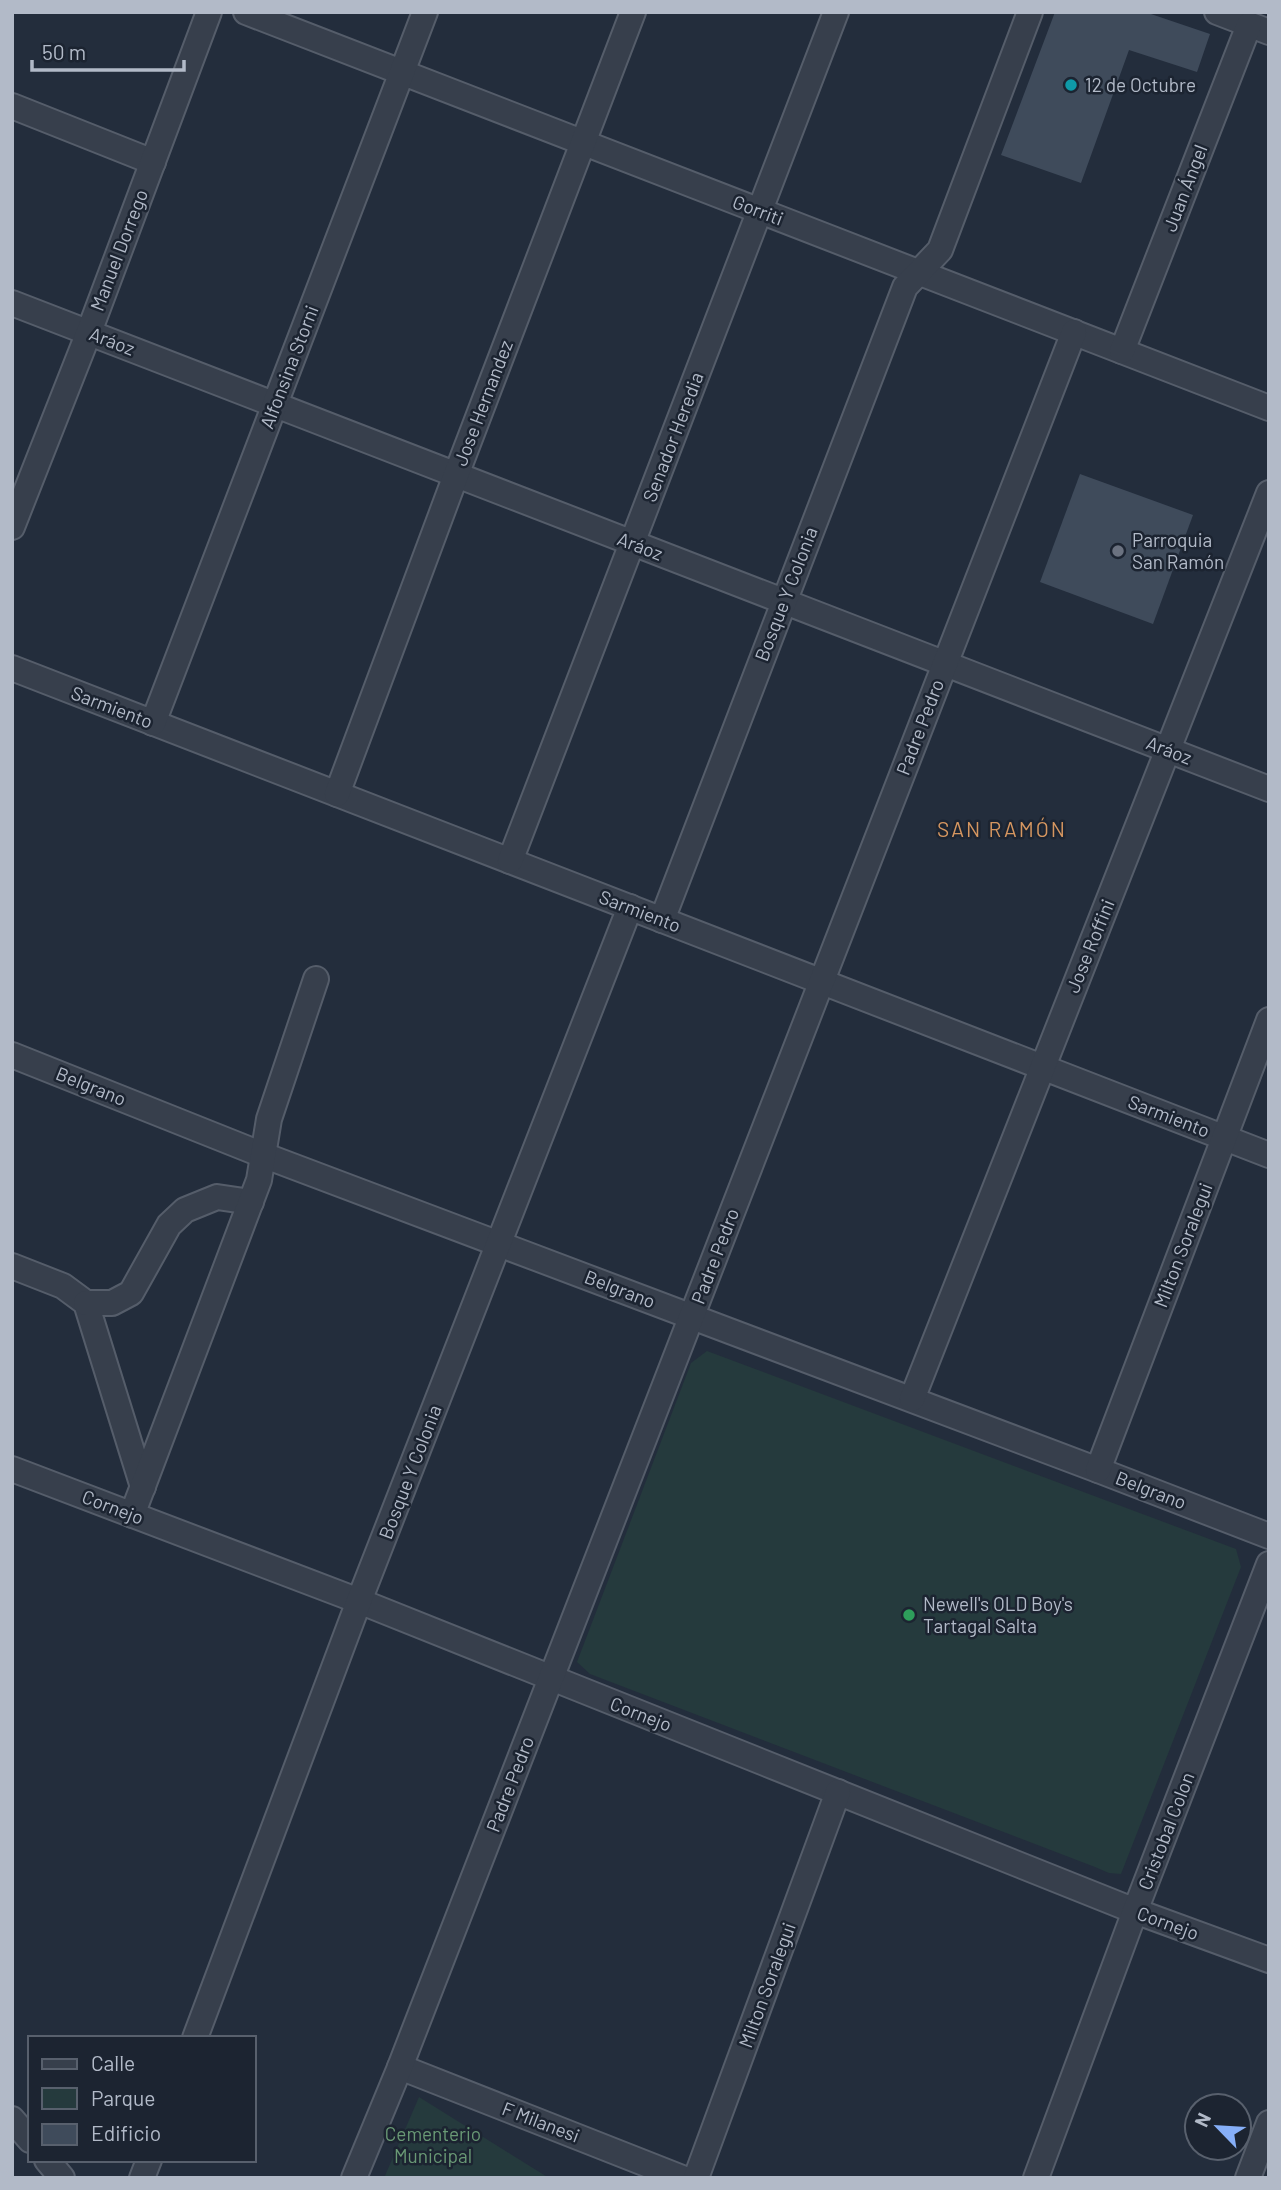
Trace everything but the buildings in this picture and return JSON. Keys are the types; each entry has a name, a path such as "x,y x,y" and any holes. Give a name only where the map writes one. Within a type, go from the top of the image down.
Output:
{"street":[{"name":"Manuel Dorrego","path":"12,527 17,499 89,332 209,12"},
{"name":"Gorriti","path":"246,12 1269,408"},
{"name":"Alfonsina Storni","path":"153,723 425,12"},
{"name":"Jose Hernandez","path":"337,794 633,12"},
{"name":"Senador Heredia","path":"510,861 836,12"},
{"path":"918,272 940,250 1030,12"},
{"path":"1217,12 1259,29"},
{"name":"Juan Ángel","path":"1122,351 1259,29"},
{"path":"12,106 153,162"},
{"name":"Bosque Y Colonia","path":"662,920 905,287 918,272"},
{"name":"Aráoz","path":"12,303 1269,789"},
{"name":"Padre Pedro","path":"354,2178 400,2067 1073,332"},
{"name":"Jose Roffini","path":"912,1399 1269,493"},
{"name":"Sarmiento","path":"12,668 1269,1155"},
{"name":"Bosque Y Colonia","path":"196,2036 359,1601 630,907"},
{"path":"132,1515 259,1180 269,1119 316,979"},
{"name":"Milton Soralegui","path":"1098,1469 1269,1020"},
{"name":"Belgrano","path":"12,1055 263,1155 1269,1536"},
{"path":"86,1303 111,1303 131,1293 169,1225 185,1210 217,1197 251,1202"},
{"path":"12,1266 63,1286 86,1303 143,1487"},
{"name":"Cornejo","path":"12,1469 359,1601 1135,1911 1269,1960"},
{"name":"Cristobal Colon","path":"1036,2178 1135,1911 1269,1564"},
{"name":"Milton Soralegui","path":"696,2178 838,1792"},
{"name":"F Milanesi","path":"400,2067 682,2178"},
{"path":"12,2119 28,2138"},
{"path":"1248,2178 1269,2123"},
{"path":"49,2162 62,2178"}],"green space":[{"name":"Newell's OLD Boy's Tartagal Salta","path":"707,1351 1236,1549 1241,1567 1121,1874 1109,1873 590,1674 577,1662 691,1363"},
{"name":"Cementerio Municipal","path":"419,2097 549,2178 384,2178"}],"place":[{"name":"12 de Octubre","path":"1071,85"},
{"name":"Parroquia San Ramón","path":"1118,551"},
{"name":"Newell's OLD Boy's Tartagal Salta","path":"909,1615"}],"district":[{"name":"SAN RAMÓN","path":"1002,830"}]}
